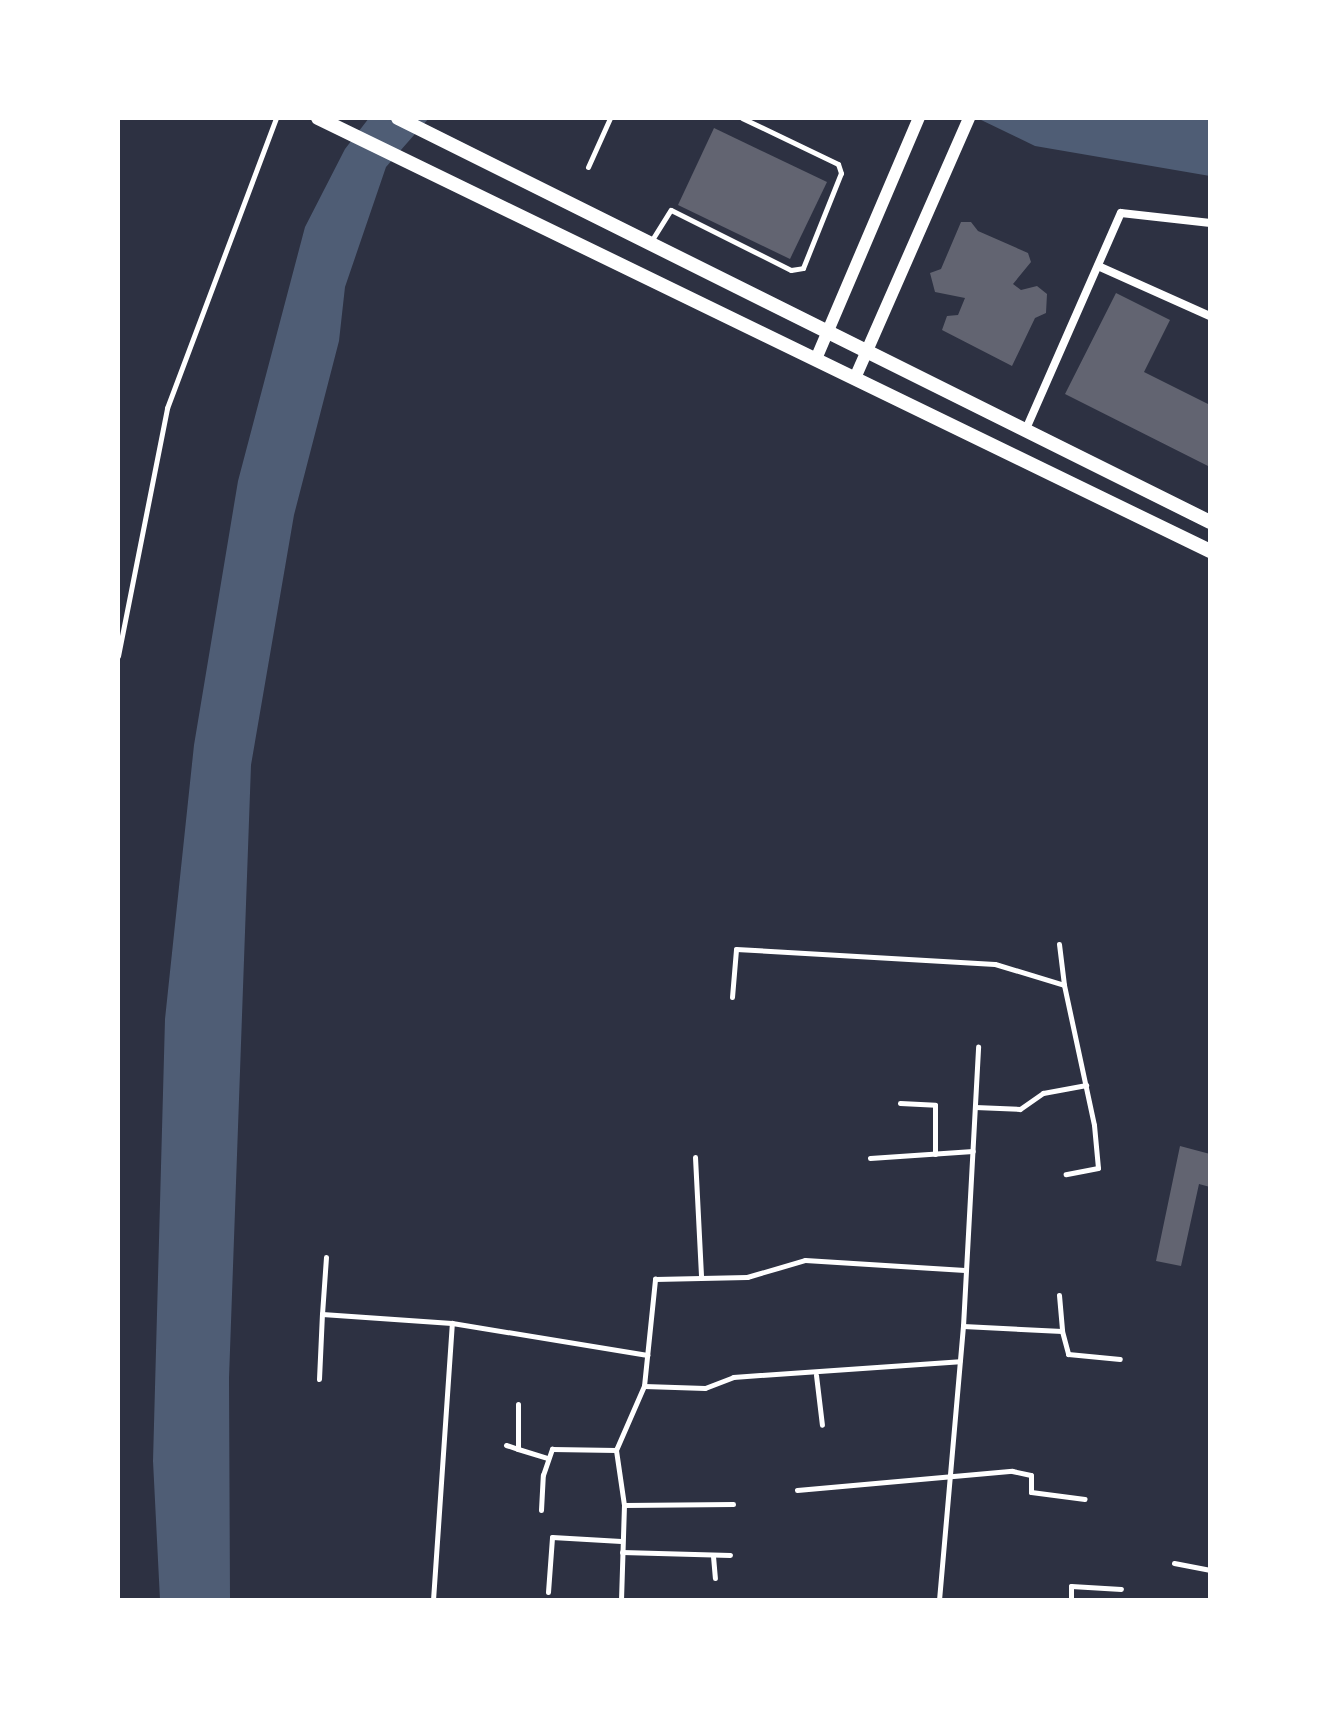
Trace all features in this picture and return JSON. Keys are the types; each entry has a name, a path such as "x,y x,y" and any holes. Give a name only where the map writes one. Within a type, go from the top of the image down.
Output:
{"main road":[{"path":"398,118 649,244 869,349 1210,522"},
{"path":"816,359 919,118"},
{"path":"855,378 969,118"},
{"path":"323,120 407,164 1210,551"},
{"path":"1120,507 1130,481"}],"street":[{"path":"1026,429 1121,213 1210,223"},
{"path":"1098,266 1210,316"}],"lane":[{"path":"118,656 167,408 276,118"},
{"path":"588,167 610,118"},
{"path":"649,244 671,210 791,270 803,268 841,173 838,164 742,118"},
{"path":"1059,944 1064,985 1086,1085 1098,1168 1066,1174"},
{"path":"732,997 736,949 995,964 1064,985"},
{"path":"939,1600 963,1326 978,1046"},
{"path":"975,1107 1020,1109 1043,1093 1086,1085"},
{"path":"900,1103 935,1105 935,1154"},
{"path":"870,1158 973,1151"},
{"path":"695,1157 701,1276"},
{"path":"319,1379 326,1257"},
{"path":"621,1600 624,1505 616,1450 644,1386 655,1279 747,1277 805,1260 965,1270"},
{"path":"1059,1295 1062,1331 1068,1354 1120,1359"},
{"path":"322,1314 452,1323 647,1355"},
{"path":"433,1600 452,1323"},
{"path":"963,1326 1062,1331"},
{"path":"644,1386 705,1388 733,1377 816,1375 959,1361"},
{"path":"816,1375 822,1425"},
{"path":"518,1404 518,1449"},
{"path":"506,1445 548,1458"},
{"path":"541,1510 552,1449 616,1450"},
{"path":"797,1490 951,1473 1031,1475 1031,1492 1085,1499"},
{"path":"624,1505 733,1504"},
{"path":"548,1592 552,1537 621,1541"},
{"path":"622,1552 730,1555"},
{"path":"713,1556 715,1578"},
{"path":"1174,1563 1210,1570"},
{"path":"1071,1600 1071,1586 1121,1589"}],"water":[{"path":"369,118 429,118 386,167 345,287 339,341 294,515 251,765 229,1378 230,1600 160,1600 153,1461 165,1019 194,745 238,481 305,227 345,149"},
{"path":"977,118 1210,118 1210,176 1035,146"}],"building":[{"path":"714,128 827,182 790,259 678,205"},
{"path":"961,222 971,222 978,231 1028,253 1031,262 1013,284 1021,290 1037,286 1047,294 1046,313 1035,318 1012,366 942,330 947,316 958,315 965,298 935,292 930,273 941,269"},
{"path":"1116,293 1170,320 1144,372 1210,405 1210,467 1065,394"},
{"path":"1180,1146 1210,1154 1210,1187 1199,1184 1181,1266 1156,1261"}]}
